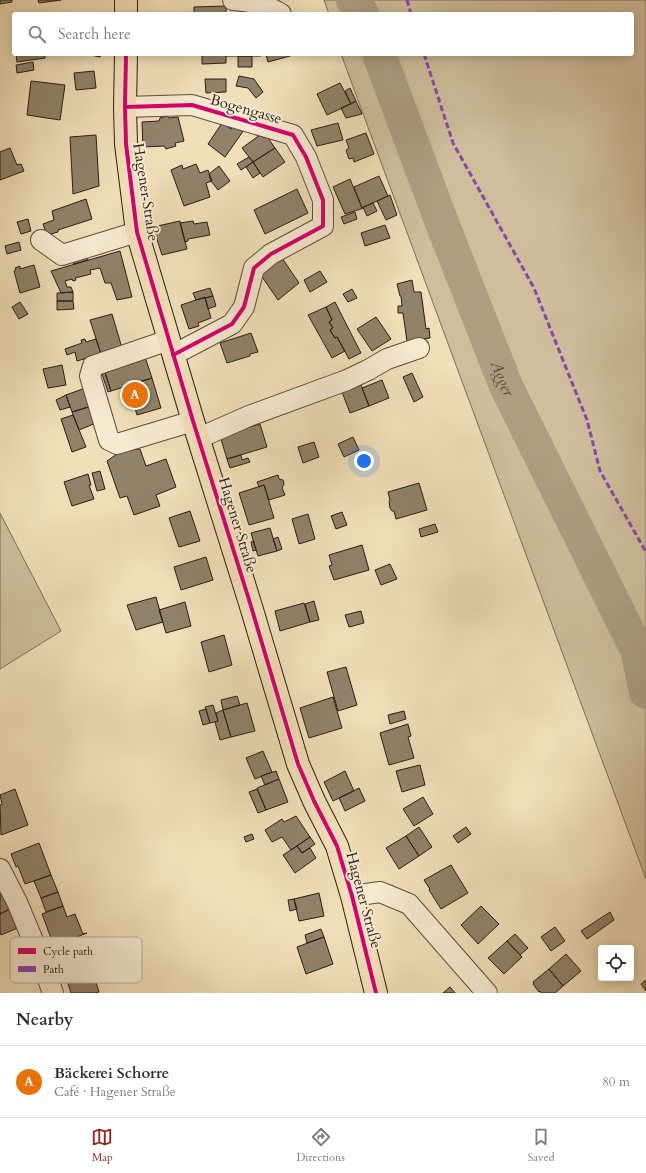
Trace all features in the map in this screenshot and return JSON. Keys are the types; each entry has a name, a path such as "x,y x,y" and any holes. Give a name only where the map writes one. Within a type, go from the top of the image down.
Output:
{"main road":[{"path":"126,0 126,12"},
{"name":"Hagener Straße","path":"126,56 126,144 137,232 298,764 314,802 337,846 352,896 376,993"}],"street":[{"path":"233,0 247,1 272,8 279,12"},
{"name":"Bogengasse","path":"125,107 192,105 293,135 306,157 323,200 323,226 271,254 254,268 244,308 232,324 171,348"},
{"path":"41,240 62,255 137,232"},
{"path":"171,348 92,366 90,376 109,440 117,444 196,430 249,416 347,380 387,359 419,348"},
{"path":"0,869 17,902 32,937"},
{"path":"352,896 380,892 409,904 487,993"},
{"path":"50,983 53,993"}],"shaded area":[{"path":"324,0 646,0 646,879 342,56 634,56 634,12 328,12"},
{"path":"0,513 61,631 0,669"}],"building":[{"path":"0,0 12,0 12,2 0,4"},
{"path":"38,0 61,0 39,3"},
{"path":"226,6 226,12 194,12 194,7"},
{"path":"16,56 45,56 45,58 17,62"},
{"path":"202,56 226,56 226,63 202,64"},
{"path":"238,56 252,56 252,67 238,67"},
{"path":"266,56 290,56 268,62"},
{"path":"33,62 34,70 17,73 16,65"},
{"path":"94,71 96,88 76,90 74,73"},
{"path":"239,76 254,79 263,92 256,98 248,88 236,86"},
{"path":"205,79 226,79 226,92 206,93"},
{"path":"31,81 65,85 60,120 27,115"},
{"path":"340,83 351,104 327,115 317,94"},
{"path":"350,88 356,101 351,104 345,91"},
{"path":"356,101 362,114 346,118 341,108"},
{"path":"167,116 169,118 178,117 184,141 175,143 176,146 166,149 164,146 143,147 142,122 159,121 160,118"},
{"path":"222,123 231,129 235,124 244,130 225,157 208,144"},
{"path":"338,123 343,140 317,146 311,130"},
{"path":"264,132 275,148 253,162 242,148"},
{"path":"366,133 374,154 354,162 353,158 349,159 346,150 349,148 346,140"},
{"path":"96,135 99,186 73,194 70,137"},
{"path":"10,148 17,165 21,164 24,171 0,180 0,152"},
{"path":"275,148 285,162 263,177 253,162"},
{"path":"249,157 253,162 241,170 237,164"},
{"path":"253,162 260,173 253,178 246,167"},
{"path":"196,164 200,173 208,170 212,181 206,183 210,197 184,206 171,170 182,165 183,169"},
{"path":"219,166 230,181 218,190 211,181 209,174"},
{"path":"379,176 388,196 362,208 354,187"},
{"path":"350,179 362,208 364,208 345,214 333,187"},
{"path":"297,189 308,213 265,234 254,210"},
{"path":"390,195 397,215 386,220 377,201"},
{"path":"86,199 92,219 47,235 44,231 43,224 54,220 52,211"},
{"path":"373,203 377,211 367,216 363,207"},
{"path":"355,212 357,219 344,224 341,217"},
{"path":"28,219 31,231 21,234 17,222"},
{"path":"180,221 187,249 162,255 153,227"},
{"path":"193,221 194,224 207,222 210,235 188,239 188,241 185,242 180,223"},
{"path":"385,225 390,238 365,246 361,233"},
{"path":"19,242 21,250 7,254 5,246"},
{"path":"120,251 132,297 117,300 111,283 105,283 100,268 90,270 91,274 75,278 76,280 73,281 72,279 65,281 67,287 71,287 73,292 61,293 51,271"},
{"path":"85,252 88,260 74,264 71,258"},
{"path":"280,255 299,283 278,300 258,271"},
{"path":"34,265 40,287 20,293 14,271 16,270 15,268 20,266 20,269"},
{"path":"320,271 327,282 310,292 304,280"},
{"path":"412,280 414,292 421,292 426,329 429,328 430,338 407,341 403,313 398,313 398,306 402,306 401,296 397,284"},
{"path":"210,288 213,296 196,300 193,293"},
{"path":"352,289 357,298 348,302 343,294"},
{"path":"73,292 73,301 57,301 57,293"},
{"path":"213,296 216,306 208,309 205,298"},
{"path":"205,297 211,318 198,323 199,326 189,329 181,305"},
{"path":"57,301 73,301 74,309 57,310"},
{"path":"20,302 28,314 19,319 12,307"},
{"path":"335,302 361,353 349,359 337,337 335,338 330,330 333,328 329,322 332,320 326,307"},
{"path":"326,307 332,320 329,322 333,328 330,330 335,338 337,337 345,351 332,358 308,315"},
{"path":"112,314 122,348 101,354 90,320"},
{"path":"376,317 391,339 372,351 357,329"},
{"path":"251,333 258,352 227,363 220,343"},
{"path":"85,339 86,342 96,339 101,354 77,361 75,352 67,355 65,349 82,343 81,340"},
{"path":"145,357 152,378 111,391 104,370"},
{"path":"62,365 66,385 48,388 43,369"},
{"path":"104,370 111,391 108,392 101,371"},
{"path":"412,373 423,397 414,402 403,377"},
{"path":"152,378 161,408 137,415 128,385"},
{"path":"382,380 389,398 369,406 362,388"},
{"path":"361,385 369,406 350,413 342,392"},
{"path":"88,387 95,405 72,412 66,395"},
{"path":"66,395 70,407 60,410 56,400"},
{"path":"95,405 101,421 79,430 72,412"},
{"path":"73,415 86,447 72,452 61,419"},
{"path":"260,424 267,447 227,459 220,436"},
{"path":"353,437 359,450 344,457 338,444"},
{"path":"314,442 319,457 303,463 298,447"},
{"path":"140,449 146,466 166,459 176,487 156,495 160,506 134,515 127,496 120,498 107,461 126,450"},
{"path":"241,455 242,460 248,458 250,462 230,468 227,459"},
{"path":"100,471 105,489 97,491 92,473"},
{"path":"88,474 91,485 89,485 94,499 72,506 64,482"},
{"path":"278,475 279,479 283,480 284,484 282,488 285,495 269,500 264,485 259,487 257,482"},
{"path":"419,483 427,510 396,519 394,511 390,508 388,492"},
{"path":"264,485 274,518 249,525 239,493"},
{"path":"190,511 200,541 179,547 169,518"},
{"path":"342,512 347,525 336,529 331,516"},
{"path":"308,514 315,539 299,544 292,519"},
{"path":"435,524 438,532 421,537 419,529"},
{"path":"270,528 277,551 258,556 251,533"},
{"path":"278,537 282,549 277,551 273,539"},
{"path":"253,541 256,550 253,551 251,542"},
{"path":"362,545 369,570 334,580 329,566 332,565 329,555"},
{"path":"206,557 213,580 181,590 174,567"},
{"path":"390,564 397,579 381,585 375,570"},
{"path":"156,597 163,622 136,630 127,605"},
{"path":"314,601 319,620 310,622 305,604"},
{"path":"185,602 191,626 166,633 159,610"},
{"path":"304,603 310,622 280,631 275,611"},
{"path":"361,611 364,623 349,627 345,615"},
{"path":"224,635 232,665 209,672 201,642"},
{"path":"346,667 357,705 338,711 327,672"},
{"path":"237,696 240,705 223,710 221,700"},
{"path":"333,697 342,728 309,738 300,708"},
{"path":"247,703 255,731 231,737 223,710"},
{"path":"213,705 218,721 210,723 205,707"},
{"path":"206,709 210,723 203,725 199,711"},
{"path":"223,710 231,737 220,740 215,722 218,721 216,713"},
{"path":"404,711 406,719 390,724 388,715"},
{"path":"408,724 411,736 408,737 414,758 389,765 380,733"},
{"path":"263,751 272,772 255,779 246,758"},
{"path":"420,765 425,785 402,792 396,771"},
{"path":"276,771 279,779 265,785 261,776"},
{"path":"345,771 354,791 333,801 324,782"},
{"path":"279,779 288,802 266,810 257,788"},
{"path":"359,788 365,801 345,811 339,798"},
{"path":"15,789 28,825 1,835 0,805 2,804 0,795"},
{"path":"257,789 266,810 258,813 249,792"},
{"path":"423,797 433,814 414,826 403,809"},
{"path":"296,816 310,837 291,850 282,837 272,842 265,830 282,819 284,822"},
{"path":"419,827 432,847 419,856 406,836"},
{"path":"466,827 471,834 458,843 453,836"},
{"path":"252,834 254,839 246,842 244,837"},
{"path":"406,836 419,856 399,869 386,848"},
{"path":"310,837 315,844 302,853 297,846"},
{"path":"39,843 51,875 25,884 18,866 16,867 11,854"},
{"path":"297,846 302,853 310,848 316,858 295,873 283,855"},
{"path":"451,865 468,893 441,909 424,880"},
{"path":"51,875 58,892 41,898 34,881"},
{"path":"3,892 12,908 0,914 0,894"},
{"path":"58,892 63,906 46,912 41,898"},
{"path":"319,893 324,916 299,921 294,899"},
{"path":"294,899 297,909 290,911 288,900"},
{"path":"63,906 67,917 75,914 83,934 87,933 77,937 51,937 42,914"},
{"path":"481,906 499,924 478,944 461,925"},
{"path":"12,908 20,927 1,935 0,914"},
{"path":"610,912 614,920 587,939 581,931"},
{"path":"555,927 565,941 551,951 541,937"},
{"path":"321,929 324,937 307,943 305,935"},
{"path":"515,934 528,948 520,955 507,941"},
{"path":"324,937 333,964 306,974 297,947"},
{"path":"507,941 522,957 504,974 488,958"},
{"path":"566,954 581,971 563,986 549,969"},
{"path":"549,969 563,986 555,993 541,993 533,982"},
{"path":"646,980 646,991 641,984"},
{"path":"68,983 96,983 99,992 94,993 71,993"},
{"path":"450,987 455,993 443,993"}],"waterway":[{"name":"Agger","path":"353,0 361,12"},
{"name":"Agger","path":"380,56 442,223 506,386 637,650 646,692"}],"marked path":[{"path":"407,0 410,12"},
{"path":"425,56 453,143 534,288 587,420 600,471 646,552"}],"cycle path":[{"path":"126,56 126,144 137,232 298,764 314,801 337,846 352,896 376,993"},
{"path":"125,107 192,105 293,135 306,157 323,200 323,226 271,254 254,268 244,307 232,324 173,355"}],"place":[{"name":"Bäckerei Schorre","path":"135,395"}]}
